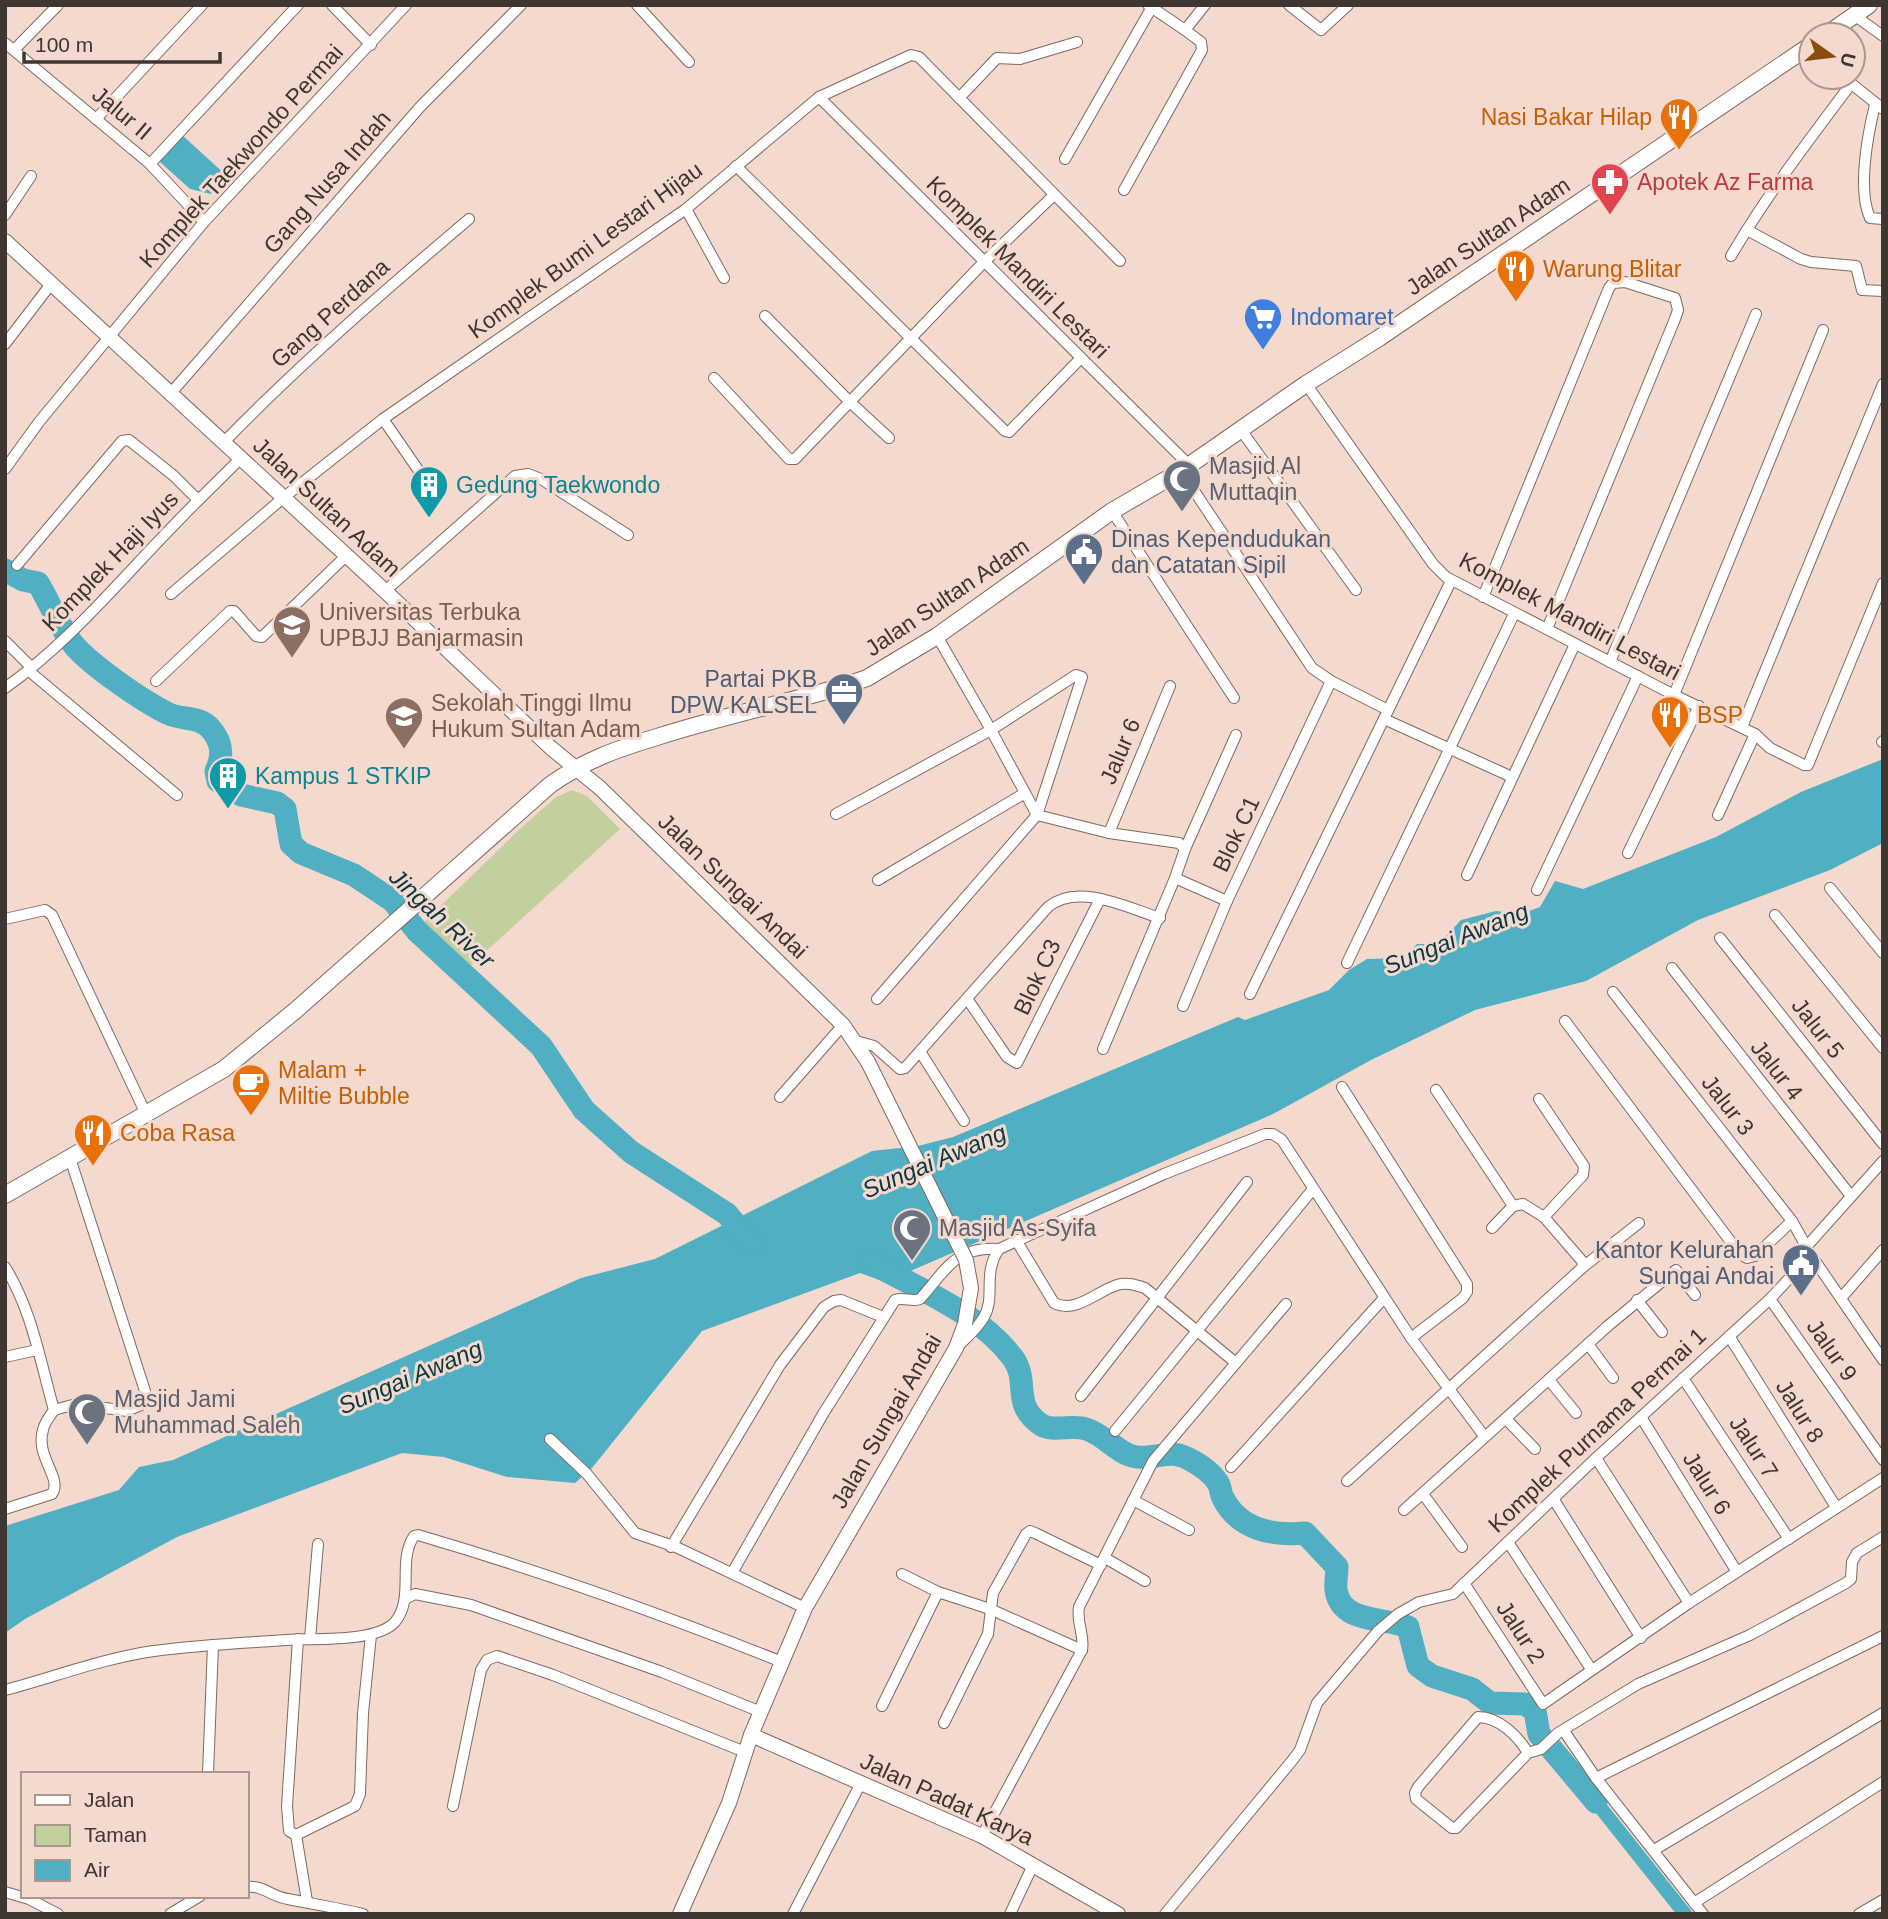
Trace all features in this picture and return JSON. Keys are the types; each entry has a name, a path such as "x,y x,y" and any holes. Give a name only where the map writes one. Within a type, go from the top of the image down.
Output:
{"main road":[{"path":"1846,21 1869,5"},
{"name":"Jalan Sultan Adam","path":"574,767 602,754 692,725 867,678 937,636 1112,511 1185,468 1797,55"},
{"path":"5,1195 224,1069 296,1010 550,785 574,767"}],"street":[{"path":"9,47 58,5"},
{"path":"96,118 202,5"},
{"path":"150,164 298,5"},
{"path":"332,5 371,45"},
{"name":"Komplek Taekwondo Permai","path":"5,469 108,336 204,222 406,5"},
{"name":"Gang Nusa Indah","path":"171,393 420,107 521,5"},
{"path":"637,5 689,62"},
{"path":"1185,30 1205,5"},
{"path":"1289,5 1321,30 1348,5"},
{"path":"1065,159 1150,6 1202,43 1202,50 1124,190"},
{"path":"1854,15 1883,36"},
{"path":"1077,42 1020,59 997,58 959,98 1120,261"},
{"name":"Jalur II","path":"9,47 150,164 204,222"},
{"name":"Komplek Bumi Lestari Hijau","path":"171,594 283,498 383,419 686,209 819,97 911,55 919,57 959,98"},
{"path":"1731,256 1840,91"},
{"path":"1859,91 1879,107 1866,140 1866,206 1870,218 1883,219"},
{"name":"Komplek Mandiri Lestari","path":"819,97 1081,358 1185,468 1312,668 1386,714 1449,748 1512,777"},
{"path":"736,166 1007,432 1081,358"},
{"path":"5,215 31,176"},
{"path":"714,378 792,460 983,262 1054,195"},
{"path":"686,209 724,278"},
{"name":"Gang Perdana","path":"224,442 342,327 468,219"},
{"path":"1746,230 1801,259 1856,266 1862,290 1883,291"},
{"name":"Jalan Sultan Adam","path":"5,241 574,767"},
{"path":"1482,597 1609,288 1613,283 1625,282 1675,298 1678,310 1675,319 1546,629"},
{"path":"5,344 51,284"},
{"path":"1611,662 1756,314"},
{"path":"765,316 889,438"},
{"path":"1674,695 1823,330"},
{"path":"1742,727 1883,383"},
{"name":"Komplek Mandiri Lestari","path":"1306,384 1433,564 1451,581 1742,727 1790,759 1808,765 1883,583"},
{"path":"383,419 421,474"},
{"path":"1241,430 1356,590"},
{"path":"17,565 122,441 130,440 174,476 198,500"},
{"name":"Komplek Haji Iyus","path":"5,688 31,670 79,627 241,458"},
{"path":"385,591 515,476 528,474 541,479 628,535"},
{"path":"1112,511 1234,698"},
{"path":"156,681 230,611 234,611 256,636 262,637 346,556"},
{"path":"1250,994 1451,581"},
{"path":"1347,963 1514,614"},
{"path":"937,636 1037,815 1109,833 1179,843 1185,849"},
{"path":"5,641 31,670 177,794"},
{"path":"1467,875 1576,644"},
{"path":"836,814 991,730 1076,675 1082,677 1037,815 877,999"},
{"path":"1537,890 1637,676"},
{"name":"Blok C1","path":"1183,1006 1227,901 1331,681"},
{"name":"Jalur 6","path":"1109,833 1170,686"},
{"path":"1628,853 1699,706"},
{"path":"1718,815 1755,734"},
{"path":"1103,1049 1160,918 1185,849 1236,735"},
{"name":"Jalan Sungai Andai","path":"574,767 600,788 843,1025 856,1041 966,1260 971,1288 969,1328 805,1608 751,1735 729,1803 680,1914"},
{"path":"878,880 1025,793"},
{"path":"1175,878 1227,901"},
{"path":"1830,888 1883,953"},
{"path":"856,1041 874,1046 900,1069 905,1068 1054,903 1075,897 1100,899 1160,918"},
{"name":"Blok C3","path":"968,1000 1007,1057 1017,1063 1100,899"},
{"path":"5,919 45,910 52,915 146,1114"},
{"path":"1775,915 1883,1048"},
{"name":"Jalur 5","path":"1720,938 1883,1144"},
{"name":"Jalur 4","path":"1672,968 1851,1196"},
{"name":"Jalur 3","path":"1613,992 1792,1221 1809,1251 1883,1360"},
{"path":"1565,1021 1741,1254 1747,1258 1755,1256 1792,1221"},
{"path":"780,1097 843,1025"},
{"path":"921,1053 964,1121"},
{"path":"1342,1087 1467,1284 1467,1292 1463,1298 1411,1338"},
{"path":"1436,1090 1513,1206"},
{"path":"1539,1099 1584,1167 1583,1175 1544,1217"},
{"path":"969,1328 985,1315 991,1260 999,1249 1164,1174 1265,1134 1273,1134 1282,1140 1411,1338 1484,1437"},
{"path":"5,1509 52,1494 56,1488 56,1481 43,1456 41,1445 43,1429 54,1410 76,1404 127,1411 141,1405 145,1391 70,1158"},
{"name":"Komplek Purnama Permai 1","path":"1165,1914 1291,1762 1300,1749 1317,1703 1378,1631 1398,1614 1419,1602 1452,1594 1554,1500 1595,1458 1770,1299 1851,1196 1883,1161"},
{"path":"1082,1396 1247,1182"},
{"path":"1115,1431 1313,1189"},
{"path":"1492,1228 1513,1206 1523,1204 1549,1220 1582,1261 1583,1267"},
{"path":"1347,1480 1583,1267 1639,1223"},
{"path":"1016,1240 1050,1297 1059,1305 1076,1304 1118,1284 1131,1283 1145,1288 1236,1363"},
{"path":"732,1573 822,1414 895,1300 920,1299 952,1261 968,1252 981,1248 999,1249"},
{"path":"1842,1297 1882,1252"},
{"path":"5,1267 19,1289 28,1311 54,1410"},
{"path":"1404,1510 1637,1300 1676,1270 1695,1295"},
{"path":"1231,1466 1384,1298"},
{"name":"Jalur 9","path":"1770,1299 1883,1460"},
{"path":"671,1547 780,1365 824,1307 841,1300 883,1317"},
{"path":"1637,1300 1662,1332"},
{"path":"982,1836 1082,1650 1084,1642 1078,1622 1079,1607 1153,1461 1286,1304"},
{"name":"Jalur 8","path":"1729,1336 1836,1507"},
{"path":"1588,1344 1613,1378"},
{"path":"5,1357 37,1350"},
{"name":"Jalur 7","path":"1684,1378 1788,1539"},
{"path":"1549,1380 1576,1413"},
{"name":"Jalur 6","path":"1641,1417 1737,1572"},
{"path":"1506,1419 1535,1449"},
{"path":"550,1439 587,1474 635,1533 732,1573 805,1608"},
{"path":"1595,1458 1689,1603"},
{"path":"1508,1542 1591,1669 1883,1478"},
{"path":"1423,1494 1462,1546"},
{"path":"1133,1500 1189,1530"},
{"path":"1554,1500 1640,1638"},
{"path":"944,1723 985,1641 996,1586 1030,1531 1145,1581"},
{"path":"5,1690 153,1651 371,1635 395,1622 405,1599 405,1573 410,1541 418,1535 585,1588 782,1662"},
{"path":"1528,1753 1520,1738 1487,1717 1478,1717 1418,1787 1416,1799 1452,1828 1456,1828 1528,1753 1541,1749 1553,1737 1638,1684 1750,1635 1846,1583 1851,1579 1852,1562 1857,1553 1883,1536"},
{"path":"296,1835 289,1831 287,1806 304,1639 318,1544"},
{"path":"902,1574 938,1592 990,1609 1082,1650"},
{"name":"Jalur 2","path":"1464,1583 1543,1704 1591,1669"},
{"path":"883,1706 938,1592"},
{"path":"405,1599 415,1594 471,1605 662,1672 761,1712"},
{"path":"296,1835 355,1806 358,1801 371,1635"},
{"path":"1595,1778 1883,1636"},
{"path":"208,1772 213,1645"},
{"path":"453,1806 481,1670 487,1660 497,1656 553,1675 745,1752"},
{"path":"1654,1850 1883,1713"},
{"path":"1564,1731 1595,1778 1703,1914"},
{"name":"Jalan Padat Karya","path":"751,1735 982,1836 1118,1914"},
{"path":"1694,1903 1883,1782"},
{"path":"793,1914 861,1783"},
{"path":"296,1835 307,1901"},
{"path":"1010,1914 1033,1865"},
{"path":"248,1887 265,1889 284,1899 307,1901 363,1914"},
{"path":"26,1898 58,1914"},
{"path":"170,1914 198,1898"},
{"path":"1859,1914 1883,1900"}],"green space":[{"path":"572,790 587,796 620,829 471,965 424,922 521,828 555,798"}],"water":[{"path":"182,135 227,176 211,194 190,189 159,161"},
{"name":"Sungai Awang","path":"1883,759 1883,843 1830,870 1698,920 1586,981 1475,1010 1371,1060 1273,1114 885,1282 860,1273 702,1331 592,1468 575,1483 507,1477 444,1457 402,1453 177,1537 25,1619 5,1633 5,1526 119,1490 139,1467 173,1460 581,1278 655,1259 872,1151 918,1146 953,1137 1238,1017 1245,1020 1329,990 1349,970 1367,959 1404,958 1417,944 1439,944 1461,920 1496,911 1521,914 1540,907 1555,881 1583,889 1716,837 1801,792"}],"waterway":[{"name":"Jingah River","path":"5,570 23,580 38,583 73,644 104,672 169,714 200,721 209,727 220,748 216,771 218,781 241,795 277,803 285,809 291,844 301,853 354,875 393,901 417,931 541,1046 584,1110 631,1152 727,1214 749,1240 754,1242"},
{"path":"872,1263 966,1315 999,1342 1018,1367 1026,1408 1040,1424 1050,1428 1086,1429 1131,1456 1174,1454 1184,1457 1211,1474 1230,1509 1248,1524 1269,1532 1305,1533 1337,1567 1336,1590 1346,1609 1365,1618 1408,1627 1418,1666 1432,1676 1472,1689 1490,1703 1525,1704 1535,1711 1539,1734 1596,1802"},
{"path":"1596,1802 1685,1914"}],"place":[{"name":"Nasi Bakar Hilap","path":"1679,151"},
{"name":"Apotek Az Farma","path":"1610,216"},
{"name":"Warung Blitar","path":"1516,303"},
{"name":"Indomaret","path":"1263,351"},
{"name":"Masjid Al Muttaqin","path":"1182,513"},
{"name":"Gedung Taekwondo","path":"429,519"},
{"name":"Dinas Kependudukan dan Catatan Sipil","path":"1084,586"},
{"name":"Universitas Terbuka UPBJJ Banjarmasin","path":"292,659"},
{"name":"Partai PKB DPW KALSEL","path":"844,726"},
{"name":"BSP","path":"1670,749"},
{"name":"Sekolah Tinggi Ilmu Hukum Sultan Adam","path":"404,750"},
{"name":"Kampus 1 STKIP","path":"228,810"},
{"name":"Malam + Miltie Bubble","path":"251,1117"},
{"name":"Coba Rasa","path":"93,1167"},
{"name":"Masjid As-Syifa","path":"912,1262"},
{"name":"Kantor Kelurahan Sungai Andai","path":"1801,1297"},
{"name":"Masjid Jami Muhammad Saleh","path":"87,1446"}]}
